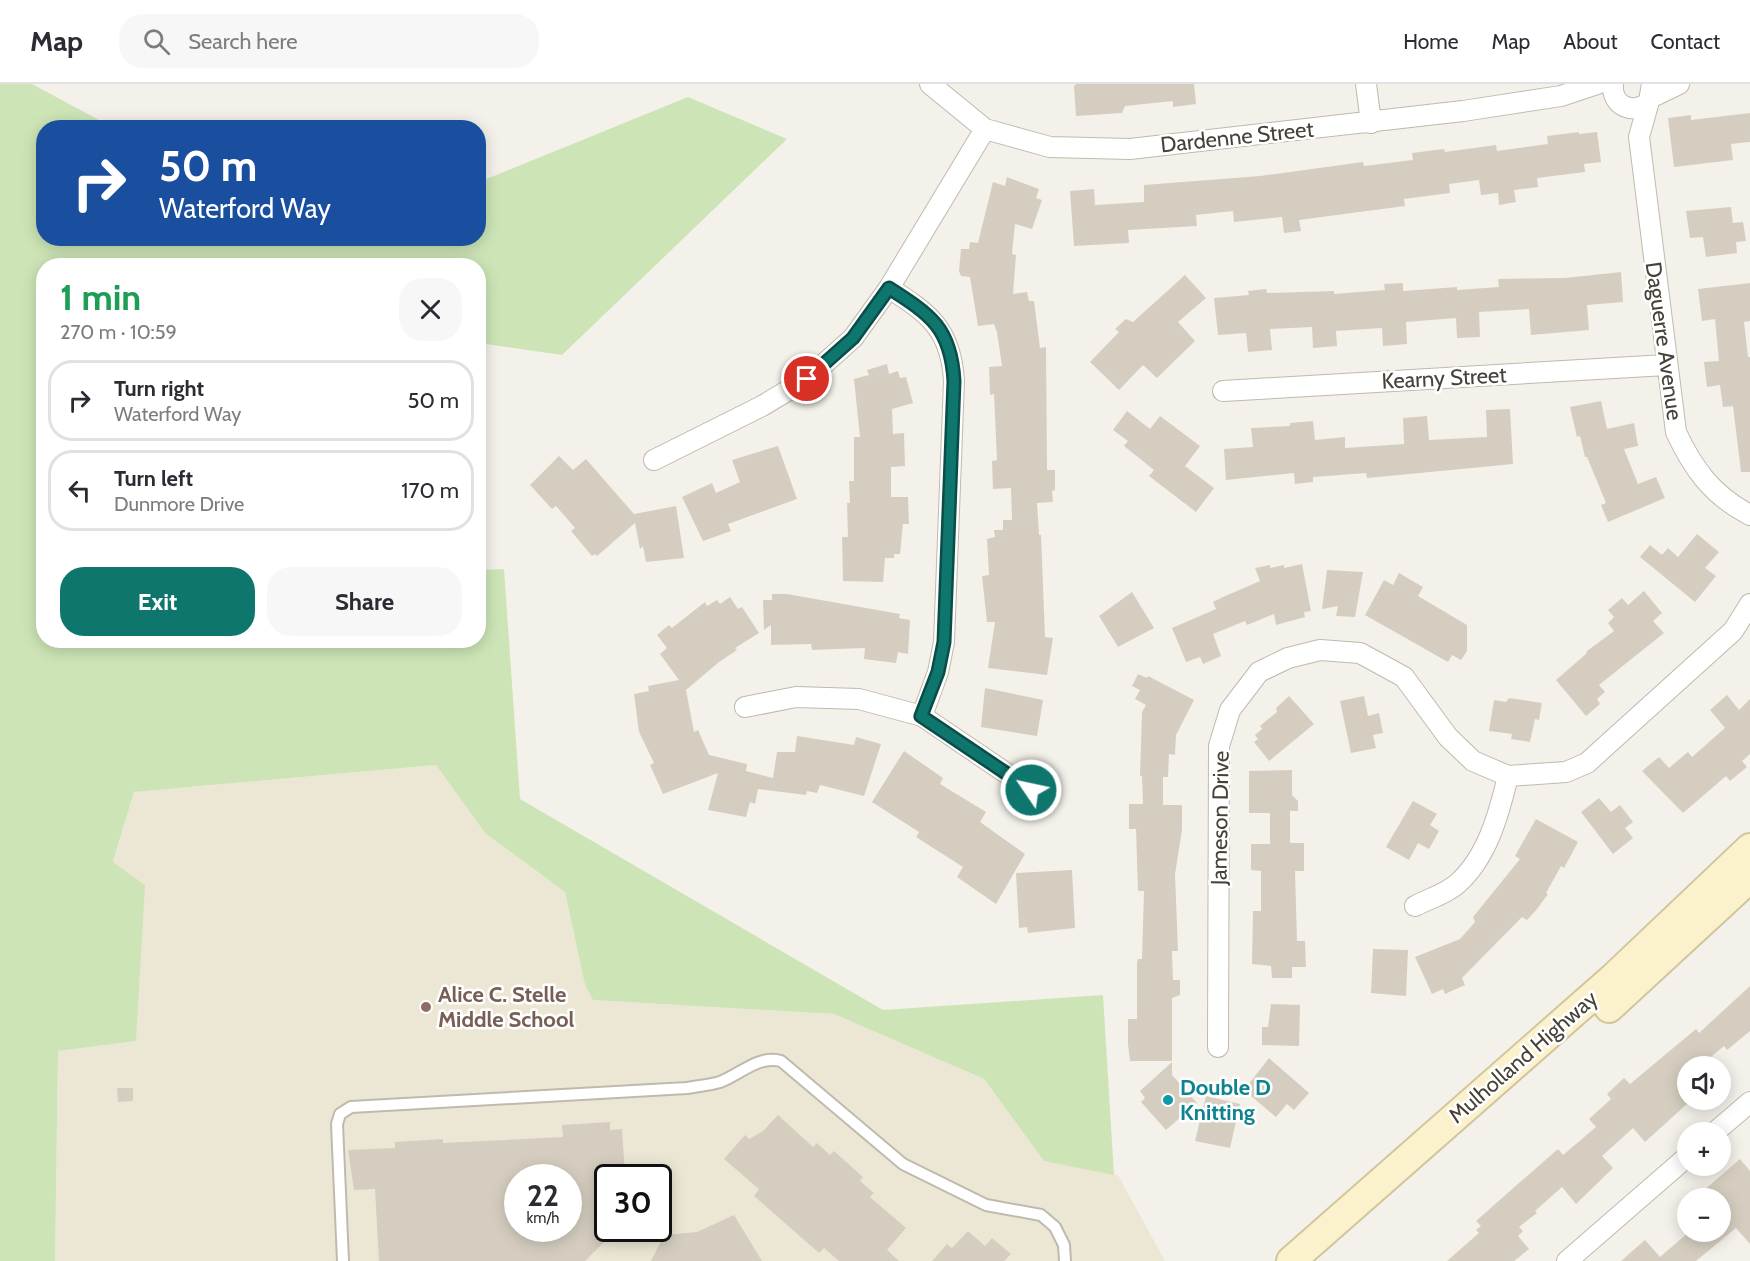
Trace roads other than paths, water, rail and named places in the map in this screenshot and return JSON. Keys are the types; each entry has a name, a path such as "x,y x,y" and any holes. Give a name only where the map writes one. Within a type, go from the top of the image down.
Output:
{"main road":[{"name":"Mulholland Highway","path":"1291,1261 1613,978 1750,848"},
{"name":"Mulholland Highway","path":"1321,1261 1658,964 1750,878"}],"street":[{"name":"Dardenne Street","path":"930,84 985,129 1050,147 1131,149 1371,123 1562,96 1617,97 1639,108 1650,94"},
{"path":"1366,84 1371,123"},
{"name":"Dardenne Street","path":"1562,96 1597,84"},
{"path":"1650,94 1679,84"},
{"name":"Daguerre Avenue","path":"1650,94 1639,137 1676,432 1689,460 1720,497 1750,515"},
{"name":"Daguerre Avenue","path":"1617,97 1639,137"},
{"path":"654,459 762,406 807,379 853,338 889,288 985,129"},
{"path":"889,288 918,306 941,329 953,355 954,381 944,642 938,672 921,716"},
{"name":"Kearny Street","path":"1223,391 1666,365"},
{"name":"Jameson Drive","path":"1218,1047 1219,746 1230,710 1259,672 1288,658 1320,650 1360,653 1404,677 1457,745 1473,761 1508,777 1566,772 1587,763 1732,631 1750,604"},
{"path":"745,707 796,697 859,699 921,716 1031,790"},
{"path":"1415,906 1456,885 1479,856 1497,820 1508,777"},
{"path":"1726,1122 1750,1101"},
{"path":"1567,1261 1677,1166"}],"lane":[{"path":"343,1261 337,1124 340,1114 351,1107 687,1088 720,1082 762,1060 772,1058 781,1061 903,1164 986,1205 1041,1215 1056,1227 1064,1245 1065,1261"}],"place":[{"name":"Alice C. Stelle Middle School","path":"426,1007"},
{"name":"Double D Knitting","path":"1168,1100"}]}
